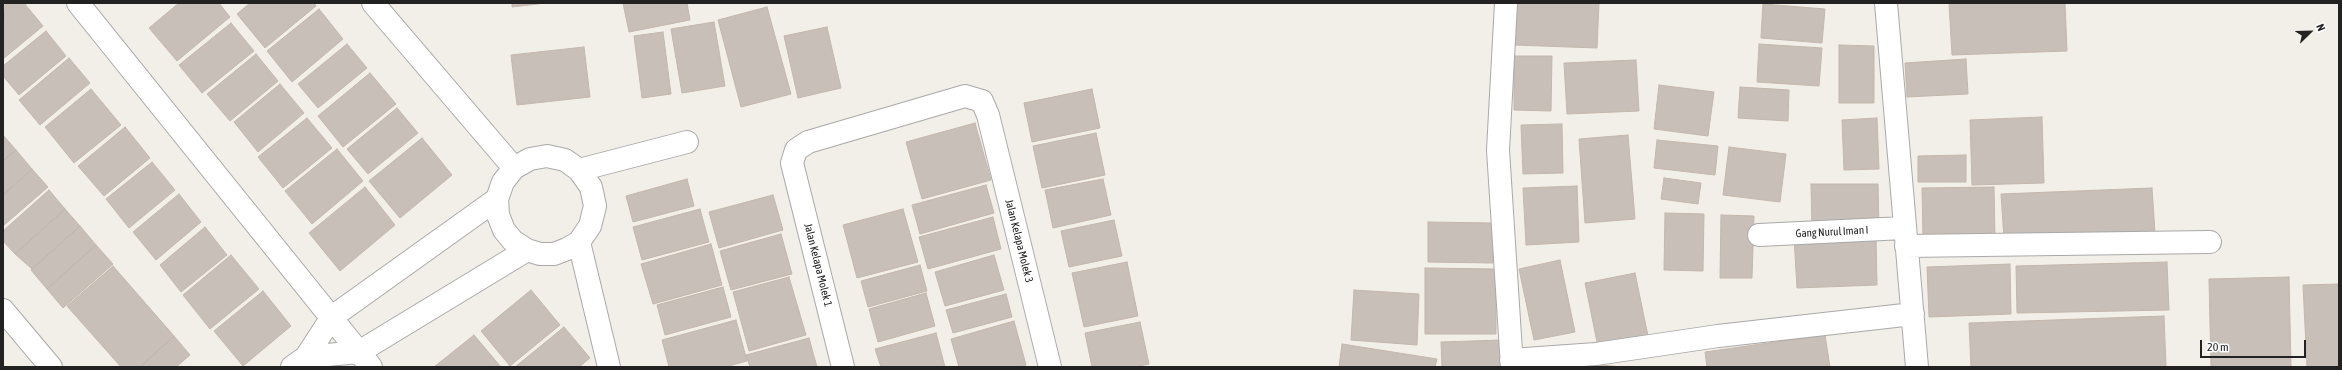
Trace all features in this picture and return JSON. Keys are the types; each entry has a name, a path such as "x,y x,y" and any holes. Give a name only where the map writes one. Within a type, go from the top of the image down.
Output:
{"street":[{"path":"78,3 365,359"},
{"path":"373,3 514,168"},
{"path":"1506,3 1498,150 1511,364 1596,354 1718,336 1913,314"},
{"path":"1886,3 1917,367"},
{"name":"Jalan Kelapa Molek 1","path":"843,367 792,163 796,150 808,142 965,96 982,101 988,115"},
{"name":"Jalan Kelapa Molek 3","path":"988,115 1050,367"},
{"path":"579,170 687,142"},
{"path":"547,156 565,160 579,170 591,187 595,206 590,226 578,242 567,249 554,254 540,254 526,250 513,242 504,230 498,215 497,199 503,182 514,168 530,159 547,156"},
{"path":"299,362 332,317 497,199"},
{"name":"Gang Nurul Iman I","path":"1759,235 2210,242"},
{"path":"578,242 609,367"},
{"path":"299,362 365,359 526,250"},
{"path":"3,310 51,367"}],"building":[{"path":"5,3 24,3 43,26 3,59"},
{"path":"179,3 219,3 230,17 177,61 149,28"},
{"path":"250,3 314,3 316,6 265,48 237,14"},
{"path":"512,3 546,3 512,7"},
{"path":"623,3 687,3 690,20 629,32"},
{"path":"1516,3 1599,3 1597,48 1514,45"},
{"path":"1949,3 2065,3 2067,51 1952,55"},
{"path":"1763,4 1825,9 1822,43 1761,38"},
{"path":"767,7 791,94 741,107 718,20"},
{"path":"319,9 343,39 292,82 267,51"},
{"path":"714,22 725,86 682,93 671,29"},
{"path":"231,23 254,51 202,93 179,65"},
{"path":"827,27 841,88 798,98 784,36"},
{"path":"46,31 66,56 19,95 3,76 3,66"},
{"path":"663,32 671,94 642,98 634,36"},
{"path":"347,44 367,68 318,108 298,84"},
{"path":"1759,44 1822,48 1819,86 1757,82"},
{"path":"1839,45 1874,46 1874,103 1839,103"},
{"path":"584,47 590,97 517,105 511,55"},
{"path":"256,54 278,81 230,121 207,94"},
{"path":"1514,56 1552,56 1551,111 1514,110"},
{"path":"69,58 90,83 40,125 19,100"},
{"path":"1966,59 1968,94 1907,97 1905,63"},
{"path":"1636,60 1639,111 1567,114 1564,63"},
{"path":"370,73 396,104 343,147 318,116"},
{"path":"280,84 304,113 258,152 234,122"},
{"path":"1659,85 1714,92 1708,136 1654,129"},
{"path":"1740,87 1789,90 1788,121 1738,118"},
{"path":"91,89 121,125 74,163 45,127"},
{"path":"1092,89 1100,128 1032,142 1024,103"},
{"path":"397,108 418,133 368,174 347,149"},
{"path":"2042,117 2044,183 1972,185 1970,120"},
{"path":"307,118 332,148 283,188 258,157"},
{"path":"1877,118 1879,169 1844,170 1842,120"},
{"path":"975,123 991,180 922,199 906,142"},
{"path":"1562,124 1563,173 1523,174 1521,125"},
{"path":"125,127 150,158 104,196 78,166"},
{"path":"1096,133 1105,175 1042,188 1033,146"},
{"path":"3,135 16,150 3,161"},
{"path":"1628,135 1635,219 1585,223 1579,139"},
{"path":"422,138 452,175 400,218 369,181"},
{"path":"1657,140 1718,146 1715,175 1654,168"},
{"path":"1729,147 1786,154 1780,202 1723,195"},
{"path":"337,149 363,181 312,224 285,191"},
{"path":"16,150 32,169 3,195 3,161"},
{"path":"1966,155 1966,182 1918,182 1918,156"},
{"path":"152,162 175,190 129,228 106,199"},
{"path":"32,169 48,187 3,226 3,195"},
{"path":"1664,178 1701,183 1698,204 1661,199"},
{"path":"687,179 694,206 633,222 626,196"},
{"path":"1103,179 1111,215 1053,228 1045,190"},
{"path":"1811,184 1878,184 1879,229 1812,229"},
{"path":"986,185 994,213 920,234 912,205"},
{"path":"1577,186 1579,242 1526,245 1523,188"},
{"path":"365,187 395,225 340,271 309,233"},
{"path":"1994,187 1995,238 1923,239 1922,188"},
{"path":"2152,188 2155,233 2004,239 2001,194"},
{"path":"49,190 65,209 15,254 3,241 3,231"},
{"path":"179,194 201,222 156,260 133,232"},
{"path":"773,195 783,230 719,248 709,212"},
{"path":"65,209 80,226 32,269 15,254"},
{"path":"700,209 709,242 642,260 633,227"},
{"path":"903,209 918,262 857,278 843,225"},
{"path":"1665,213 1704,214 1703,271 1664,270"},
{"path":"1721,215 1754,216 1752,278 1720,278"},
{"path":"993,217 1001,249 928,269 919,237"},
{"path":"1114,220 1122,256 1069,267 1061,231"},
{"path":"1428,222 1493,223 1493,263 1428,262"},
{"path":"80,226 96,245 47,289 31,270"},
{"path":"205,227 227,255 181,292 160,265"},
{"path":"781,234 792,274 731,290 720,251"},
{"path":"1876,235 1877,285 1797,288 1794,238"},
{"path":"711,244 722,285 653,304 641,264"},
{"path":"96,245 113,264 63,308 47,289"},
{"path":"231,255 259,289 210,329 183,295"},
{"path":"994,255 1004,290 945,306 935,272"},
{"path":"1560,260 1575,332 1534,340 1519,269"},
{"path":"1127,262 1138,316 1084,327 1072,273"},
{"path":"2167,262 2169,310 2017,313 2016,266"},
{"path":"2010,264 2011,314 1929,317 1927,267"},
{"path":"920,265 927,291 868,307 861,281"},
{"path":"113,266 174,336 140,367 121,367 67,306"},
{"path":"1425,268 1496,269 1496,334 1425,334"},
{"path":"1635,273 1649,341 1599,352 1585,283"},
{"path":"789,277 806,335 749,351 733,292"},
{"path":"2289,277 2291,367 2211,367 2209,279"},
{"path":"2339,284 2339,367 2307,367 2303,285"},
{"path":"723,287 731,317 665,335 657,305"},
{"path":"531,290 560,325 510,366 481,331"},
{"path":"1354,290 1419,294 1417,345 1351,340"},
{"path":"263,291 291,326 243,366 214,331"},
{"path":"926,293 935,326 878,342 869,309"},
{"path":"1006,294 1012,317 953,333 946,310"},
{"path":"2164,316 2166,367 1971,367 1969,323"},
{"path":"736,320 747,361 725,367 669,367 662,340"},
{"path":"1014,321 1026,365 1018,367 959,367 951,339"},
{"path":"1140,322 1149,364 1134,367 1092,367 1085,333"},
{"path":"564,327 590,358 579,367 515,367"},
{"path":"936,333 945,367 881,367 875,349"},
{"path":"474,335 501,367 434,367"},
{"path":"1825,335 1830,367 1707,367 1705,352"},
{"path":"174,336 190,355 176,367 140,367"},
{"path":"809,338 817,367 750,367 746,355"},
{"path":"1501,340 1502,367 1442,367 1441,342"},
{"path":"1342,344 1437,359 1435,367 1339,367"},
{"path":"1581,363 1622,367 1580,367"}]}
